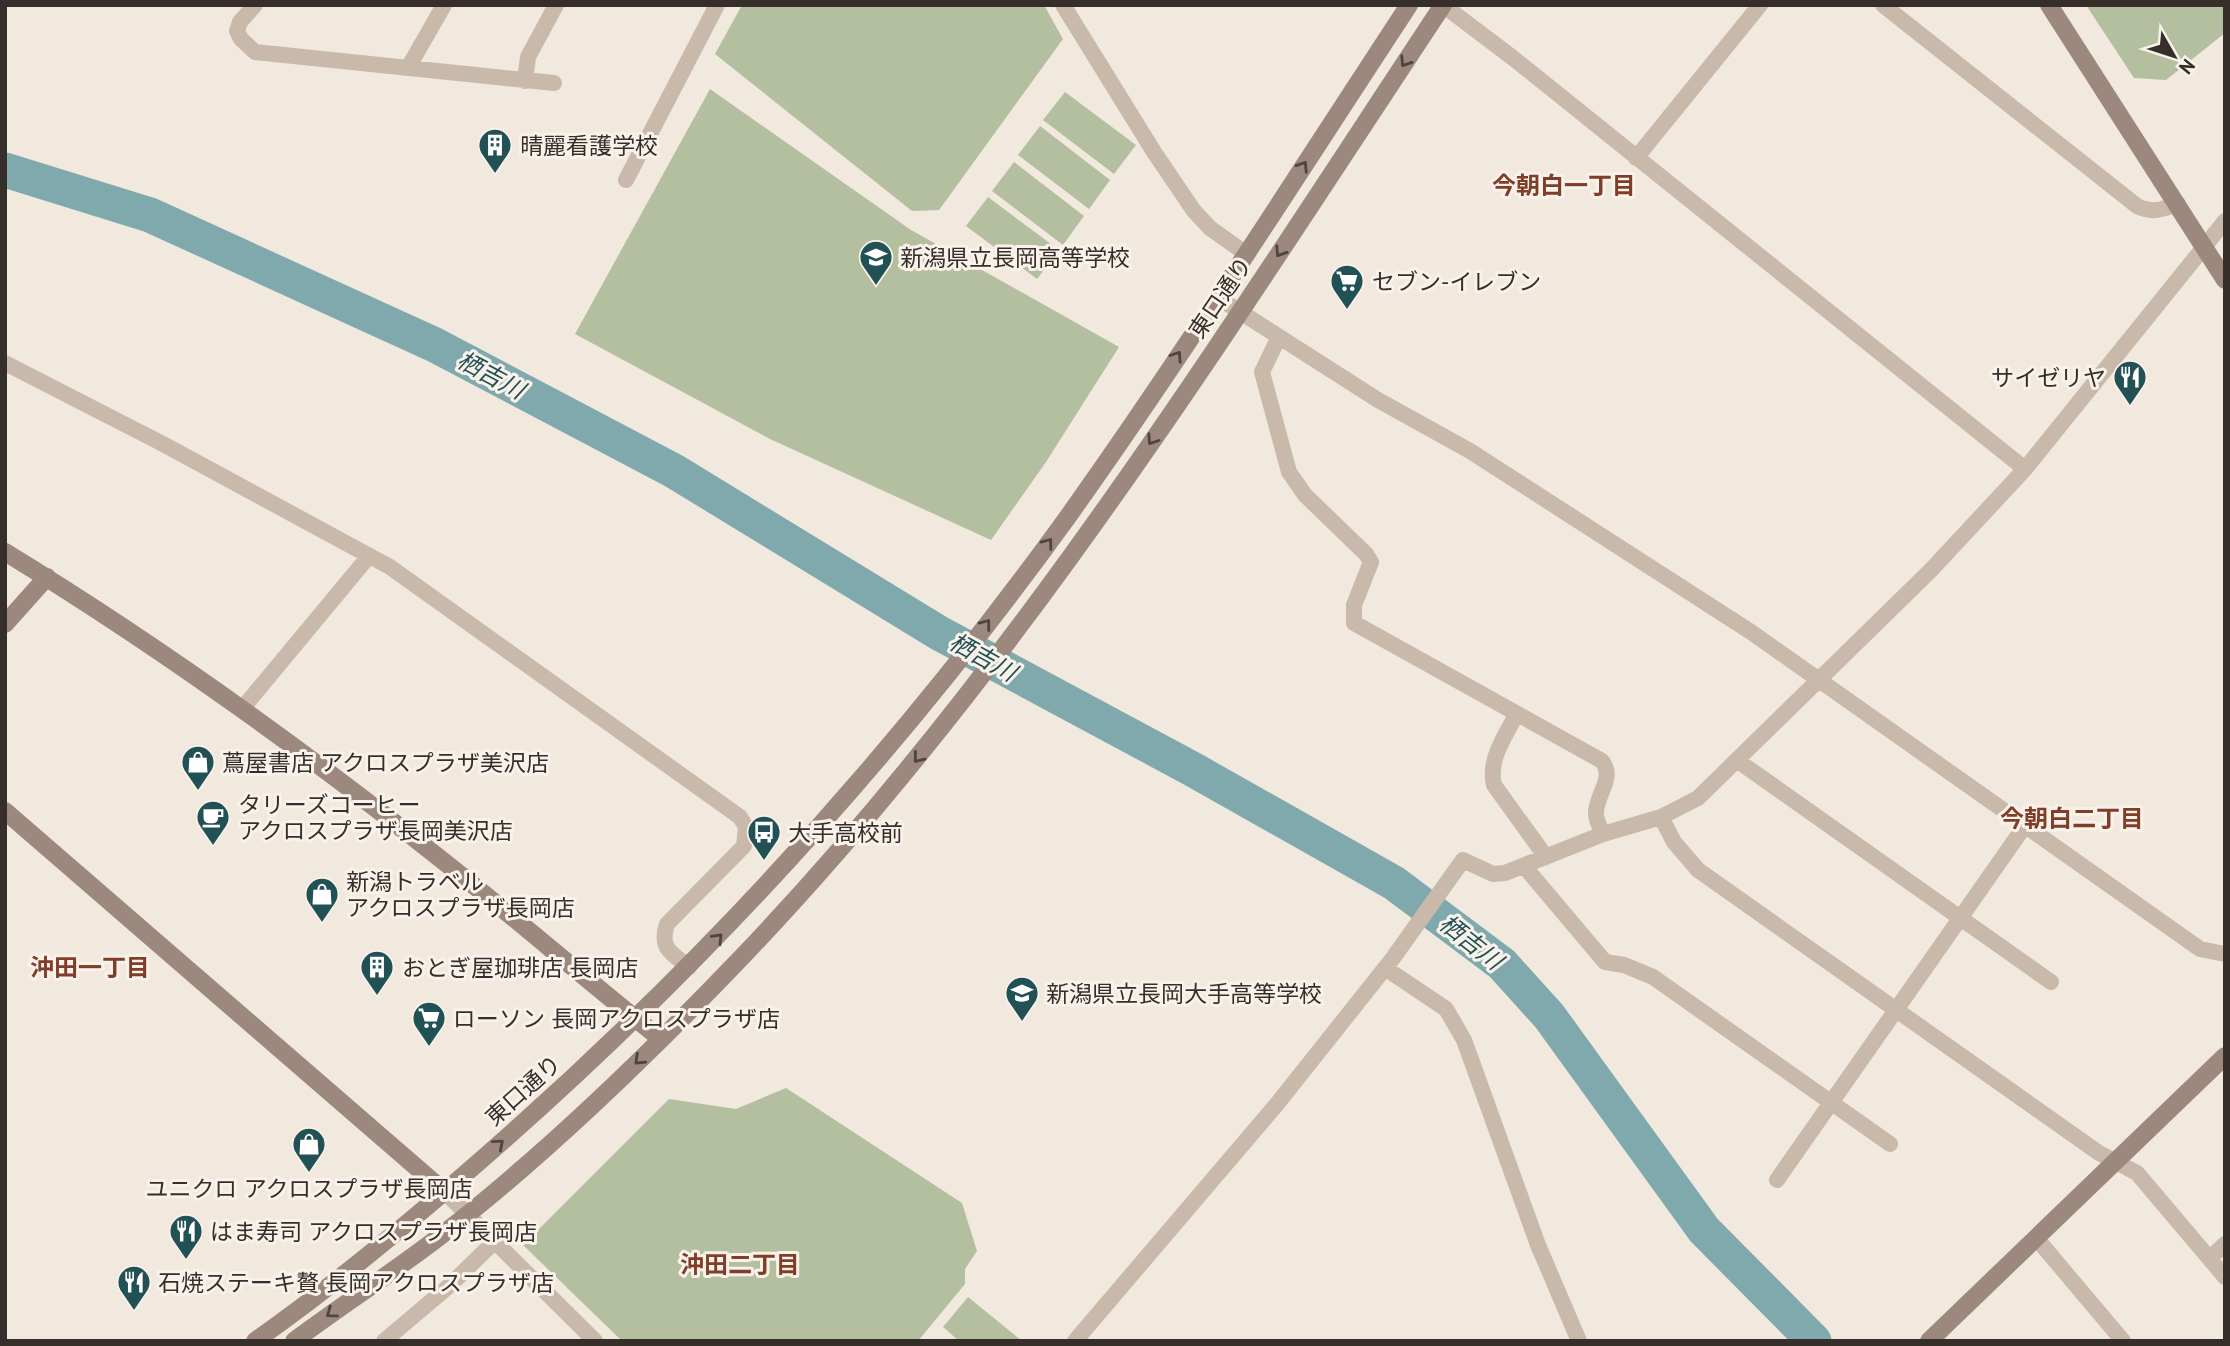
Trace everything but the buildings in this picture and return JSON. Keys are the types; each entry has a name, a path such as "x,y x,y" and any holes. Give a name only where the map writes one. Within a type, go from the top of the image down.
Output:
{"street":[{"path":"255,5 240,22 237,31 240,39 255,52 554,83"},
{"path":"408,68 444,5"},
{"path":"525,81 528,57 556,5"},
{"path":"626,180 717,5"},
{"path":"1063,5 1194,211 1210,228 1245,253"},
{"name":"東口通り","path":"255,1341 345,1274 445,1192 636,1020 828,818 936,690 1074,507 1217,297 1409,5"},
{"path":"1443,5 2025,469"},
{"name":"東口通り","path":"661,1039 832,859 960,705 1031,611 1240,313 1443,5"},
{"path":"1636,158 1760,5"},
{"path":"1883,5 2137,206 2147,211 2160,211 2178,204"},
{"path":"2049,5 2225,280"},
{"path":"1075,1341 1277,1104 1389,963 1463,860 1493,874 1524,866 1603,834 1661,817 1698,798 1931,570 2025,469 2225,220"},
{"path":"1217,297 1278,339 1378,400 1470,451 1820,680 2024,827 2200,949 2225,954"},
{"path":"1278,339 1262,372 1289,472 1306,495 1371,562 1354,605 1354,623 1602,761 1608,768 1595,812 1603,834"},
{"path":"5,363 163,444 390,567 740,817 746,827 744,846 667,924 664,931 665,948 689,967"},
{"path":"5,552 47,577 242,709 449,865 661,1039 467,1214 293,1341"},
{"path":"242,709 369,556"},
{"path":"5,624 47,577"},
{"path":"1516,715 1500,747 1492,772 1494,785 1546,857"},
{"path":"1738,761 2051,982"},
{"path":"5,811 445,1192 595,1341"},
{"path":"1661,817 1674,842 1698,870 2099,1153 2137,1172 2225,1277"},
{"path":"1777,1180 2024,827"},
{"path":"1524,866 1605,962 1624,965 1653,977 1890,1144"},
{"path":"1389,963 1446,1009 1464,1040 1538,1245 1579,1341"},
{"path":"1929,1341 2225,1056"},
{"path":"2037,1239 2123,1341"},
{"path":"384,1341 449,1286 493,1242"},
{"path":"2210,1258 2225,1244"}],"green space":[{"path":"742,5 1044,5 1063,39 939,210 912,211 715,54"},
{"path":"2086,5 2225,5 2225,33 2166,80 2134,78"},
{"path":"710,89 911,230 1119,347 1046,462 991,540 770,439 575,334"},
{"path":"1065,92 1136,145 1114,174 1043,120"},
{"path":"1040,126 1110,180 1089,209 1018,155"},
{"path":"1014,162 1084,216 1063,245 992,191"},
{"path":"988,197 1059,250 1037,279 966,226"},
{"path":"786,1088 962,1203 977,1251 965,1269 965,1284 918,1341 622,1341 523,1245 669,1099 736,1109"},
{"path":"968,1297 1022,1341 959,1341 943,1327"}],"waterway":[{"name":"栖吉川","path":"5,170 150,215 435,345 674,471 939,633 1194,770 1394,883 1502,964 1549,1016 1704,1230 1814,1341"}],"place":[{"name":"晴麗看護学校","path":"495,175"},
{"name":"新潟県立長岡高等学校","path":"876,287"},
{"name":"セブン-イレブン","path":"1347,311"},
{"name":"サイゼリヤ","path":"2130,407"},
{"name":"蔦屋書店 アクロスプラザ美沢店","path":"198,792"},
{"name":"タリーズコーヒー アクロスプラザ長岡美沢店","path":"213,847"},
{"name":"大手高校前","path":"764,862"},
{"name":"新潟トラベル アクロスプラザ長岡店","path":"322,924"},
{"name":"おとぎ屋珈琲店 長岡店","path":"377,997"},
{"name":"新潟県立長岡大手高等学校","path":"1022,1023"},
{"name":"ローソン 長岡アクロスプラザ店","path":"429,1048"},
{"name":"ユニクロ アクロスプラザ長岡店","path":"309,1174"},
{"name":"はま寿司 アクロスプラザ長岡店","path":"186,1261"},
{"name":"石焼ステーキ贅 長岡アクロスプラザ店","path":"134,1312"}],"district":[{"name":"今朝白一丁目","path":"1564,185"},
{"name":"今朝白二丁目","path":"2072,818"},
{"name":"沖田一丁目","path":"90,967"},
{"name":"沖田二丁目","path":"740,1264"}]}
